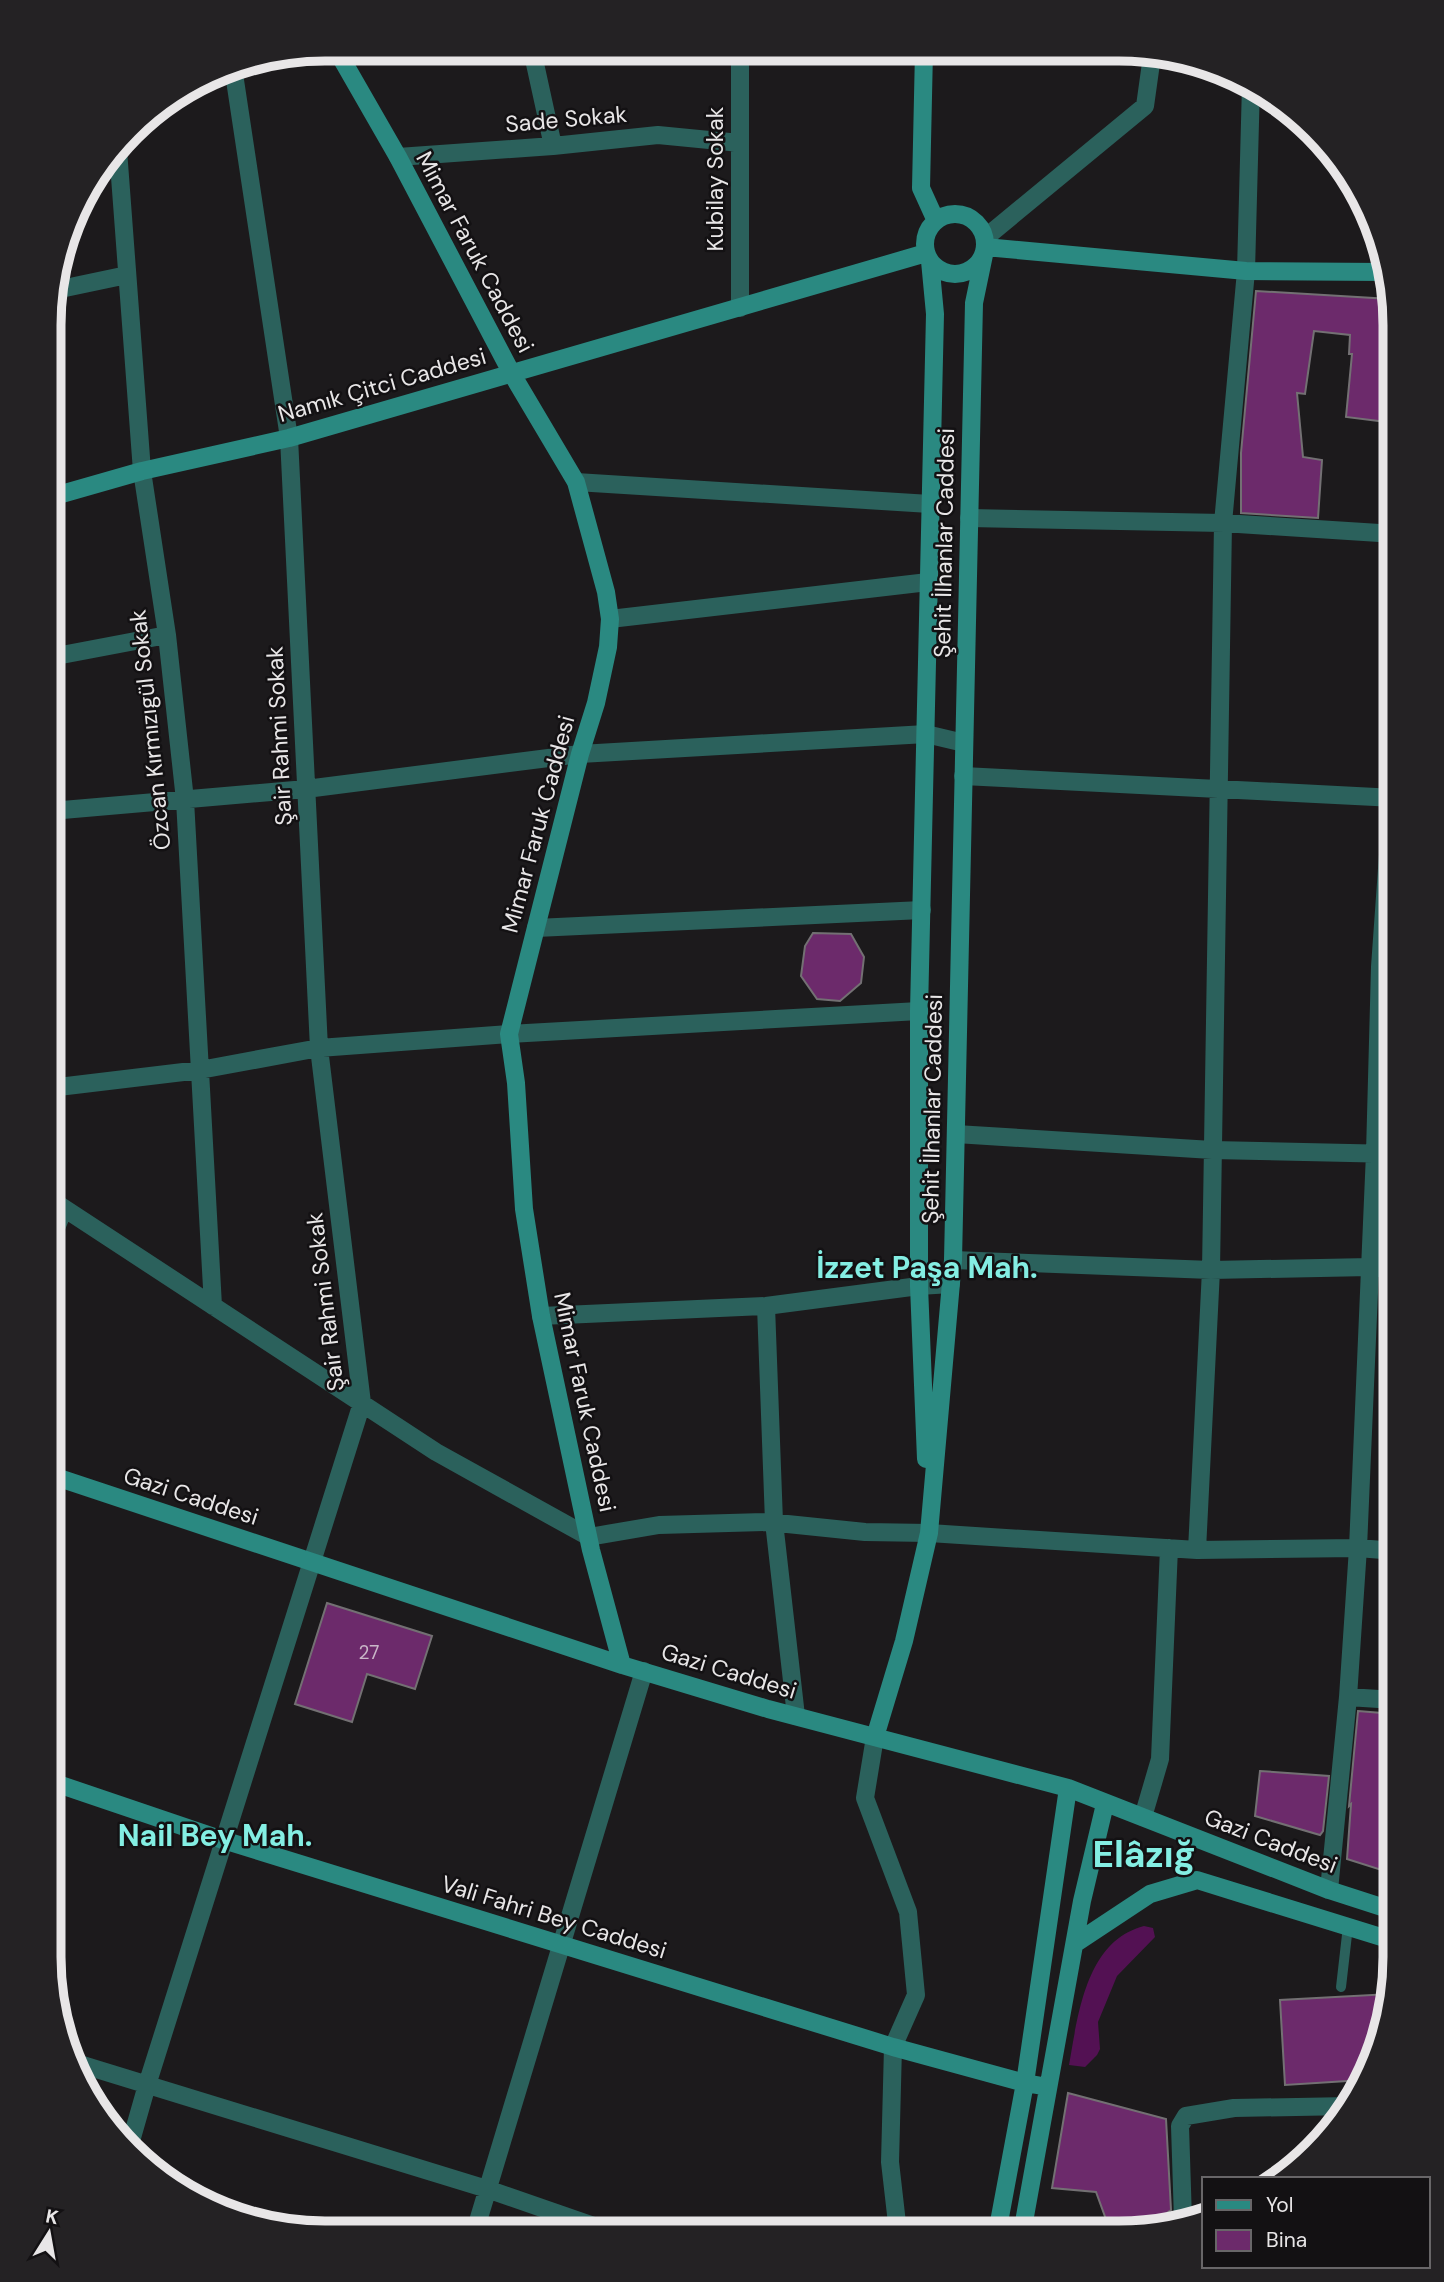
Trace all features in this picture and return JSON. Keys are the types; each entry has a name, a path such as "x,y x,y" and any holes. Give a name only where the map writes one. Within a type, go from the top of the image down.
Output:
{"street":[{"name":"Mimar Faruk Caddesi","path":"343,61 398,157 512,374 576,482 606,592 610,619 608,647 596,703 580,754 509,1034 516,1083 524,1209 541,1316 589,1537 622,1665"},
{"path":"534,61 553,146"},
{"name":"Kubilay Sokak","path":"740,61 740,308"},
{"path":"924,61 920,188 936,221"},
{"path":"985,247 977,223 961,215 943,216 926,235 928,257 944,272 960,274 975,268 985,247 1145,106 1151,64"},
{"name":"Şair Rahmi Sokak","path":"235,77 289,438 319,1048 362,1403"},
{"path":"1197,1550 1211,1270 1223,523 1246,271 1251,97"},
{"name":"Sade Sokak","path":"398,157 553,146 658,135 740,143"},
{"name":"Özcan Kırmızıgül Sokak","path":"119,161 142,471 167,635 185,800 213,1306"},
{"path":"985,247 1246,271 1378,272"},
{"name":"Şehit İlhanlar Caddesi","path":"929,1533 953,1260 974,303 985,247"},
{"name":"Şehit İlhanlar Caddesi","path":"928,257 935,314 919,1011 919,1286 929,1533"},
{"name":"Namık Çitci Caddesi","path":"61,494 142,471 289,438 740,308 928,257"},
{"path":"64,288 127,275"},
{"path":"576,482 930,504"},
{"path":"969,518 1223,523 1383,533"},
{"path":"610,619 928,582"},
{"path":"61,655 167,635"},
{"path":"61,810 306,789 580,754 926,734 964,743"},
{"path":"963,776 1383,797"},
{"path":"536,928 922,910"},
{"path":"61,1087 200,1070 319,1048 509,1034 919,1011"},
{"path":"1329,1890 1348,1697 1358,1548 1375,1153 1383,1039"},
{"path":"956,1134 1212,1150 1383,1153"},
{"path":"61,1207 436,1452 589,1537 659,1525 774,1522 865,1532 929,1533 1197,1550 1383,1550"},
{"path":"953,1260 1211,1270 1383,1268"},
{"path":"541,1316 766,1306 951,1284"},
{"path":"766,1306 774,1522 796,1716"},
{"path":"132,2136 362,1403"},
{"name":"Gazi Caddesi","path":"61,1479 622,1665 796,1716 1068,1788 1329,1890 1383,1907"},
{"path":"897,2221 890,2162 893,2047 916,1995 908,1912 865,1798 875,1737 904,1641 929,1533"},
{"path":"1143,1817 1160,1759 1169,1548"},
{"path":"477,2221 644,1671"},
{"path":"1348,1697 1383,1699"},
{"name":"Vali Fahri Bey Caddesi","path":"61,1785 223,1840 893,2047 1048,2087"},
{"path":"999,2221 1025,2083 1068,1788"},
{"path":"1024,2221 1082,1901 1105,1804"},
{"path":"1076,1943 1150,1895 1197,1880 1383,1937"},
{"path":"86,2067 487,2189 579,2221"},
{"path":"1183,2213 1180,2126 1186,2116 1234,2108 1336,2106"}],"lane":[{"path":"1341,1987 1348,1926"}],"shaded area":[{"path":"1144,1926 1153,1928 1155,1937 1117,1976 1098,2022 1100,2049 1097,2055 1085,2067 1069,2065 1081,2003 1097,1963 1109,1947 1124,1934"}],"building":[{"path":"1256,291 1381,298 1383,422 1346,417 1352,354 1349,354 1350,335 1314,331 1305,394 1297,393 1303,457 1322,460 1318,518 1241,513 1241,453"},
{"path":"813,933 851,934 864,957 861,983 840,1001 817,999 801,976 805,946"},
{"path":"327,1603 432,1636 415,1689 367,1674 352,1722 295,1704"},
{"path":"1358,1711 1383,1713 1383,1870 1347,1859 1351,1804 1349,1806"},
{"path":"1260,1771 1329,1776 1323,1831 1320,1835 1255,1816"},
{"path":"1380,1995 1369,2041 1351,2081 1285,2085 1280,2000"},
{"path":"1068,2093 1166,2119 1171,2210 1161,2217 1107,2221 1096,2192 1052,2188"}],"district":[{"name":"İzzet Paşa Mah.","path":"927,1267"},
{"name":"Nail Bey Mah.","path":"215,1835"},
{"name":"Elâzığ","path":"1144,1854"}]}
